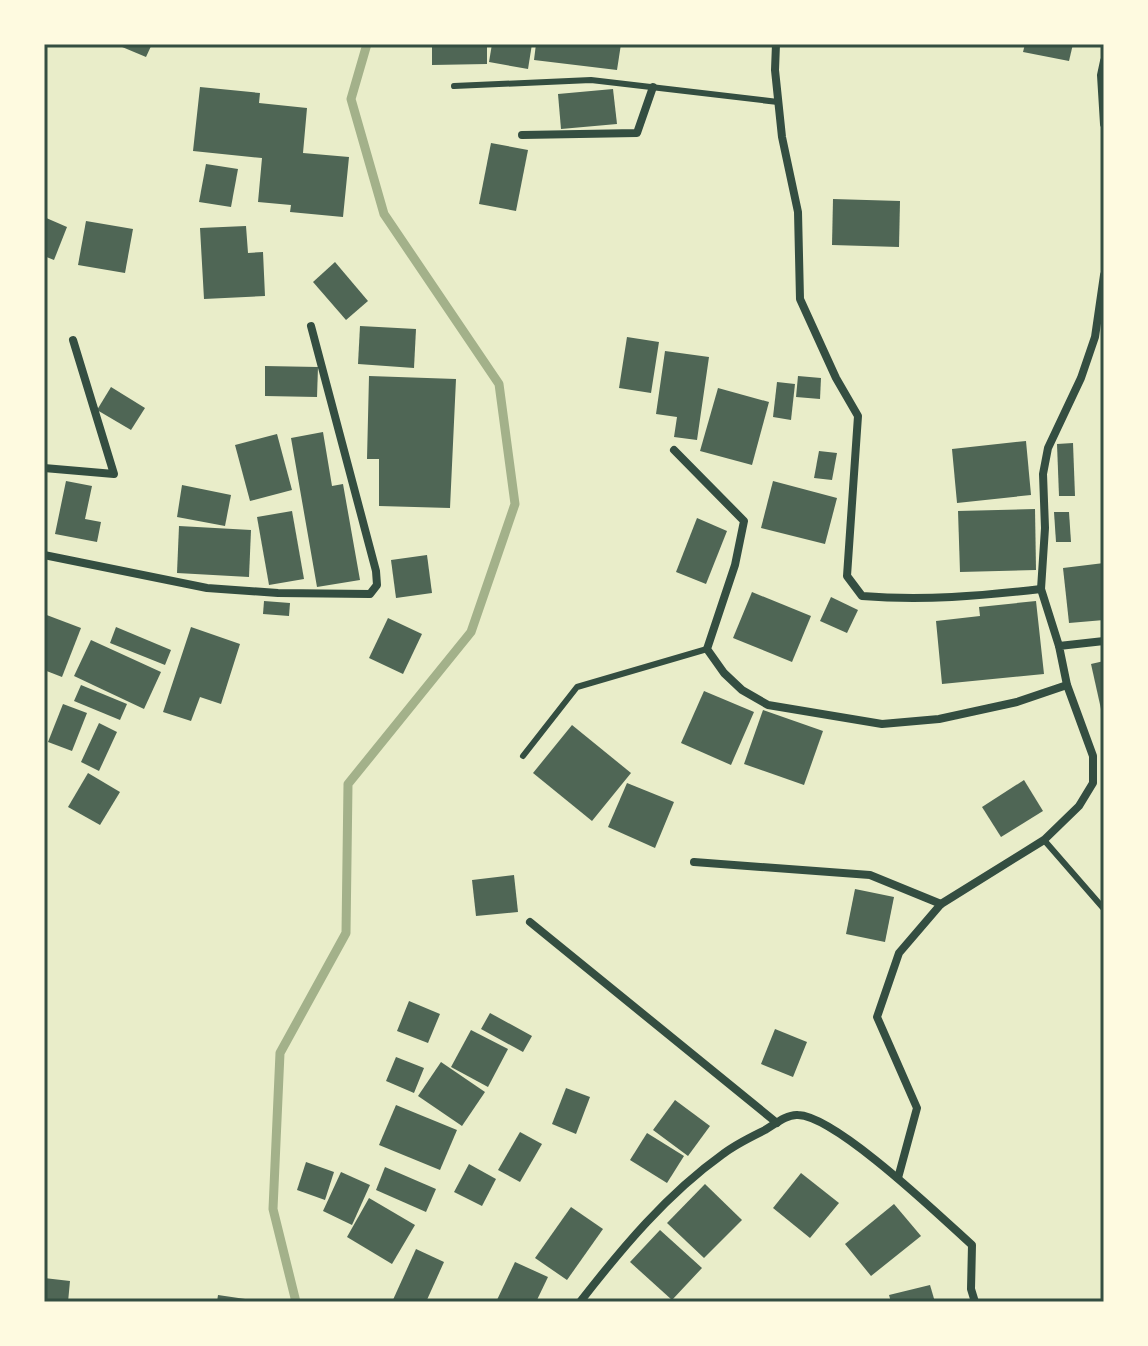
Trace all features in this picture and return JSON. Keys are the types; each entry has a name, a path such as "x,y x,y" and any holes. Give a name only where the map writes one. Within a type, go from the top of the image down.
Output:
{"street":[{"path":"776,44 775,70 782,137 798,212 800,299 836,378 858,416 847,576 862,596 902,599 968,597 1041,589"},
{"path":"1104,61 1101,75 1104,124"},
{"path":"522,135 637,133 653,87"},
{"path":"898,1178 917,1108 877,1017 899,953 941,904 1044,840 1079,806 1093,783 1093,756 1067,685 1059,646 1041,589 1045,528 1043,474 1048,448 1081,378 1095,337 1104,275"},
{"path":"44,555 207,588 370,594 377,585 376,571 311,326"},
{"path":"44,468 114,474 73,340"},
{"path":"674,450 744,521 735,565 707,649 724,673 742,690 768,705 882,724 939,719 1017,702 1067,685"},
{"path":"1059,646 1104,641"},
{"path":"694,862 870,875 941,904"},
{"path":"530,922 777,1123"},
{"path":"581,1301 644,1222 723,1153 798,1114 824,1123 898,1178 972,1245 971,1289 975,1302"}],"lane":[{"path":"454,86 591,80 778,102"},
{"path":"523,756 577,687 707,649"},
{"path":"1044,840 1104,909"}],"building":[{"path":"115,44 152,44 146,57"},
{"path":"432,44 487,44 487,64 432,65"},
{"path":"492,44 532,44 528,69 489,62"},
{"path":"536,44 621,44 617,70 534,60"},
{"path":"1025,44 1073,44 1069,61 1023,52"},
{"path":"200,87 260,93 259,103 307,108 303,153 349,157 343,217 290,212 291,205 258,202 262,158 193,151"},
{"path":"613,89 617,124 561,129 558,94"},
{"path":"491,143 528,150 516,211 479,204"},
{"path":"206,164 238,169 231,207 199,202"},
{"path":"833,199 900,201 899,247 832,245"},
{"path":"44,217 67,227 54,260 44,256"},
{"path":"86,221 133,229 125,273 78,265"},
{"path":"246,226 248,253 263,252 265,296 204,299 200,228"},
{"path":"335,262 368,301 346,320 313,282"},
{"path":"360,326 416,329 414,368 358,364"},
{"path":"627,337 659,342 651,393 619,388"},
{"path":"665,351 709,357 697,440 674,437 677,417 656,414"},
{"path":"265,366 318,367 317,397 265,396"},
{"path":"369,376 456,379 450,508 379,506 379,459 367,459"},
{"path":"798,376 821,378 820,399 796,397"},
{"path":"777,382 795,384 791,420 773,417"},
{"path":"111,387 145,408 131,430 97,410"},
{"path":"718,388 769,402 752,465 700,451"},
{"path":"323,432 332,486 343,484 360,580 317,587 291,438"},
{"path":"277,434 292,490 250,501 235,445"},
{"path":"1026,441 1031,495 957,503 952,449"},
{"path":"1073,443 1075,496 1059,496 1057,444"},
{"path":"819,451 837,453 832,480 814,478"},
{"path":"66,481 92,486 85,519 101,522 97,542 55,534"},
{"path":"773,481 837,498 825,544 761,528"},
{"path":"182,485 231,495 225,526 177,517"},
{"path":"1035,509 1036,570 960,572 958,511"},
{"path":"292,511 304,579 269,585 257,517"},
{"path":"1054,512 1069,512 1071,542 1056,542"},
{"path":"697,518 727,531 706,584 676,572"},
{"path":"179,526 251,530 249,577 177,573"},
{"path":"427,555 432,593 396,598 391,560"},
{"path":"1104,563 1104,620 1069,623 1063,568"},
{"path":"752,592 811,616 792,662 733,638"},
{"path":"831,597 858,610 847,633 820,621"},
{"path":"264,601 290,603 289,616 263,614"},
{"path":"1036,601 1044,674 942,684 936,621 980,616 979,607"},
{"path":"44,614 81,628 62,677 44,670"},
{"path":"388,618 422,634 403,674 369,658"},
{"path":"116,627 171,650 165,665 110,643"},
{"path":"191,627 240,644 221,704 200,697 191,721 163,712"},
{"path":"91,640 161,672 144,709 74,676"},
{"path":"1104,661 1104,708 1101,709 1091,664"},
{"path":"81,685 127,704 120,720 74,701"},
{"path":"704,691 754,712 731,765 681,743"},
{"path":"63,704 87,713 72,751 48,742"},
{"path":"763,710 823,731 804,785 744,764"},
{"path":"99,723 117,732 99,771 81,762"},
{"path":"572,725 631,773 592,821 533,773"},
{"path":"88,773 120,792 100,825 68,807"},
{"path":"1024,780 1043,811 1001,837 982,807"},
{"path":"627,783 674,802 655,848 608,827"},
{"path":"514,875 518,912 476,916 472,880"},
{"path":"855,889 894,897 885,942 846,934"},
{"path":"409,1001 440,1014 428,1043 397,1031"},
{"path":"490,1013 532,1036 523,1052 481,1029"},
{"path":"775,1029 807,1042 793,1077 761,1064"},
{"path":"471,1030 508,1049 488,1087 451,1067"},
{"path":"396,1057 424,1068 414,1093 386,1081"},
{"path":"441,1062 485,1092 462,1126 418,1096"},
{"path":"566,1088 590,1097 576,1134 552,1124"},
{"path":"675,1100 710,1126 688,1156 653,1130"},
{"path":"396,1105 457,1130 440,1170 379,1145"},
{"path":"520,1132 542,1144 520,1182 498,1170"},
{"path":"647,1133 684,1156 667,1183 630,1160"},
{"path":"306,1162 334,1172 325,1200 297,1190"},
{"path":"469,1164 496,1179 482,1206 454,1192"},
{"path":"385,1167 436,1189 426,1212 376,1190"},
{"path":"341,1172 370,1185 352,1225 323,1211"},
{"path":"801,1173 839,1203 810,1238 773,1208"},
{"path":"705,1184 742,1220 704,1258 667,1223"},
{"path":"369,1198 415,1225 392,1264 347,1237"},
{"path":"894,1204 921,1236 871,1276 845,1244"},
{"path":"571,1207 603,1229 567,1280 535,1258"},
{"path":"660,1230 702,1268 672,1300 630,1262"},
{"path":"416,1249 444,1262 426,1302 392,1302"},
{"path":"515,1262 548,1277 536,1302 496,1302"},
{"path":"44,1278 70,1281 68,1302 44,1302"},
{"path":"930,1285 935,1302 891,1302 889,1295"},
{"path":"218,1295 252,1300 217,1302"}],"waterway":[{"path":"296,1302 273,1209 280,1053 346,933 348,784 471,632 515,504 499,384 384,214 351,99 367,44"}]}
